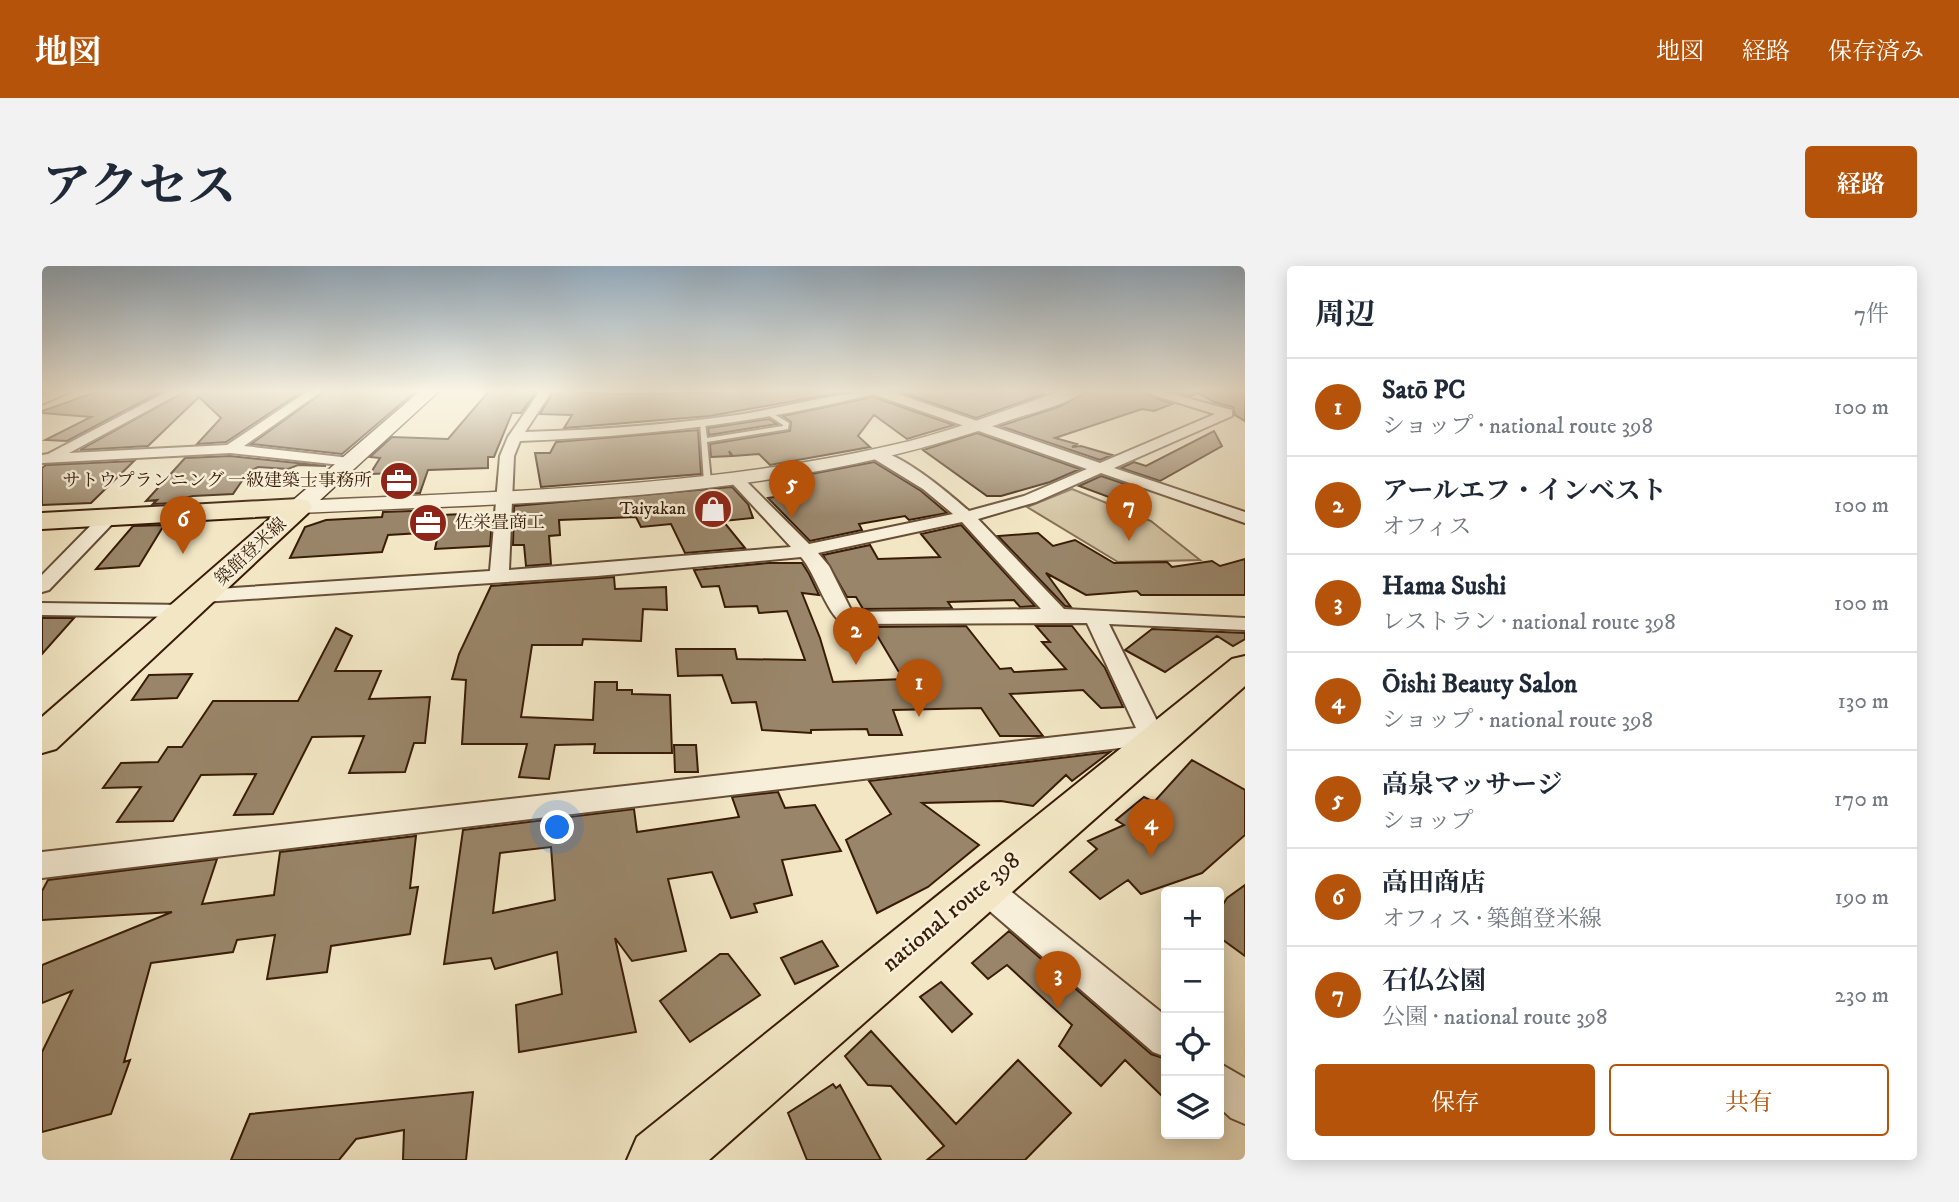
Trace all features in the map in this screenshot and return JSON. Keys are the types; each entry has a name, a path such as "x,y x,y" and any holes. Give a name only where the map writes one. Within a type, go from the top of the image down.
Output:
{"main road":[{"path":"299,507 383,433"},
{"name":"築館登米線","path":"42,521 299,507"},
{"name":"築館登米線","path":"42,739 299,507"},
{"name":"national route 398","path":"660,1160 1245,667"}],"street":[{"path":"44,460 97,433"},
{"path":"230,449 254,433"},
{"path":"499,577 507,456 518,433"},
{"path":"515,437 572,433"},
{"path":"299,507 503,496 735,478 876,454 951,433"},
{"path":"995,433 1245,518"},
{"path":"42,609 194,603 803,551 968,517 1030,499 1183,433"},
{"path":"44,460 230,449 350,462"},
{"path":"876,454 922,477 968,517 1058,615"},
{"path":"735,478 820,566 845,618 1058,615 1245,624"},
{"path":"42,586 109,517"},
{"path":"1095,617 1148,728 1158,740"},
{"path":"42,865 1137,737 1158,740"},
{"path":"982,886 1161,1035"},
{"path":"1224,1086 1245,1104"}],"lane":[{"path":"703,433 707,481"},
{"path":"704,440 754,433"}],"shaded area":[{"path":"1072,489 1151,521 1200,560 1118,562 1027,507"}],"building":[{"path":"60,433 83,433 67,441 45,440"},
{"path":"111,433 162,433 148,446 80,450"},
{"path":"207,433 240,433 226,442 197,444"},
{"path":"267,433 367,433 342,454 251,444"},
{"path":"453,433 504,433 494,457 488,457 488,468 428,470 420,493 390,494 399,473 370,474 380,458 370,457 392,437 448,439"},
{"path":"666,433 698,433 701,474 541,487 535,453 550,453 556,442"},
{"path":"779,433 860,433 858,436 870,447 770,465 759,454 733,456 729,451 731,456 711,457 710,444"},
{"path":"898,433 928,433 907,439"},
{"path":"977,433 1080,469 1050,482 1001,496 987,496 923,450"},
{"path":"1020,433 1071,433 1055,438 1077,444 1072,447 1081,446 1112,455 1100,460"},
{"path":"1211,433 1215,433 1222,446 1160,481 1121,468 1134,462 1146,466"},
{"path":"230,456 326,466 298,465 288,469 258,467 248,472 233,494 193,496 180,499 177,503 153,504 157,500 146,501 185,458"},
{"path":"134,461 91,503 42,505 42,468 46,465"},
{"path":"874,462 921,491 947,513 909,520 905,516 859,524 862,530 810,541 768,498 801,493 785,479"},
{"path":"1101,476 1143,490 1122,502 1079,486"},
{"path":"732,487 748,504 753,518 723,521 745,548 685,553 671,524 641,527 636,517 559,520 560,535 549,536 551,564 526,566 524,545 513,545 514,506"},
{"path":"440,510 438,532 388,535 382,552 290,558 305,527 326,520 382,517 383,512"},
{"path":"462,514 461,523 492,521 490,546 435,549 442,515"},
{"path":"164,525 139,566 96,569 133,526"},
{"path":"961,525 1035,606 1020,607 1014,600 948,602 952,608 863,609 856,597 847,597 823,555 870,545 878,559 940,557 921,534"},
{"path":"1038,533 1053,546 1075,540 1114,563 1167,562 1172,567 1212,561 1220,566 1245,559 1245,595 1141,595 1137,591 1086,595 1046,573 1071,607 1065,606 998,536"},
{"path":"768,563 802,563 809,574 819,595 802,593 820,638 833,682 903,679 872,627 966,626 1000,669 1011,668 1014,672 1066,669 1042,642 1050,642 1036,626 1072,626 1105,668 1123,707 1101,708 1083,690 1010,694 1043,736 1000,736 981,708 893,710 902,735 869,735 867,729 811,730 811,733 762,730 756,702 732,703 722,675 678,676 676,649 735,649 737,659 805,660 787,611 759,613 757,606 725,607 719,586 702,587 694,570"},
{"path":"614,577 615,589 666,587 667,610 643,609 641,641 583,639 582,645 532,645 521,717 593,720 595,682 617,682 617,690 632,690 632,694 670,695 672,753 594,753 595,744 555,745 549,779 519,777 527,744 462,744 466,680 452,679 459,654 491,586"},
{"path":"42,618 74,618 42,654"},
{"path":"336,628 352,636 335,671 381,671 369,699 430,697 425,743 414,743 405,772 349,773 364,736 312,737 273,814 234,815 256,774 201,775 173,821 117,822 141,787 103,788 121,763 158,762 168,747 182,747 213,701 298,701"},
{"path":"1152,629 1245,633 1245,639 1233,646 1217,636 1165,672 1125,650"},
{"path":"192,674 177,698 132,700 149,675"},
{"path":"674,745 696,745 698,772 675,772"},
{"path":"1110,752 1072,781 1066,775 1033,806 1001,801 922,803 979,845 928,887 877,913 846,840 891,814 869,781"},
{"path":"1192,760 1245,790 1245,835 1202,873 1141,894 1128,880 1100,899 1070,872 1097,849 1088,841 1124,825 1116,820 1144,797 1154,802"},
{"path":"778,792 785,808 815,805 841,851 782,860 792,895 754,904 757,912 731,918 712,872 668,879 686,951 632,961 615,938 636,1032 519,1052 516,1005 562,994 557,952 495,969 491,958 444,964 463,830 634,809 637,832 739,817 732,797","holes":["551,847 555,900 493,913 500,853"]},
{"path":"416,836 410,888 418,887 410,934 331,946 327,972 267,979 275,935 237,940 233,952 151,963 124,1062 130,1060 111,1114 42,1132 42,1052 72,991 42,1003 42,965 172,912 42,920 42,891 48,880 217,859 202,904 274,895 280,852"},
{"path":"1245,885 1245,956 1224,941 1224,903"},
{"path":"1009,931 1151,1054 1161,1057 1161,1095 1125,1060 1101,1086 1059,1046 1072,1025 1007,965 988,979 972,963"},
{"path":"822,941 838,966 795,984 781,958"},
{"path":"720,954 728,954 760,995 690,1042 660,1001"},
{"path":"941,982 972,1014 952,1032 920,997"},
{"path":"871,1031 956,1124 1018,1060 1071,1113 1025,1160 927,1160 944,1146 891,1086 868,1085 845,1056"},
{"path":"833,1084 836,1088 840,1085 881,1160 807,1160 788,1113"},
{"path":"473,1092 466,1160 403,1160 404,1130 356,1139 339,1160 231,1160 250,1114"}],"place":[{"name":"サトウプランニング 一級建築士事務所","path":"399,481"},
{"name":"Taiyakan","path":"713,509"},
{"name":"高泉マッサージ","path":"792,518"},
{"name":"佐栄畳商工","path":"428,523"},
{"name":"石仏公園","path":"1129,541"},
{"name":"高田商店","path":"183,554"},
{"name":"アールエフ・インベスト","path":"856,665"},
{"name":"Satō PC","path":"919,717"},
{"name":"Ōishi Beauty Salon","path":"1151,857"},
{"name":"Hama Sushi","path":"1058,1009"}]}
